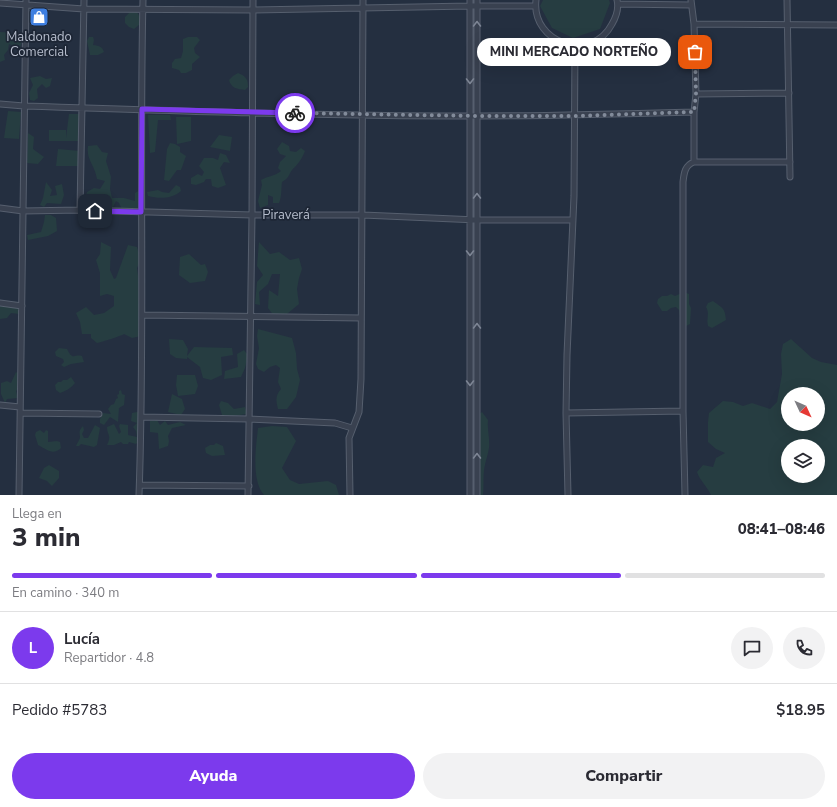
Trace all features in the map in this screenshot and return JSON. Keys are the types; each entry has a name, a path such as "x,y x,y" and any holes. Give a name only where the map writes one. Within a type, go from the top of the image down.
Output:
{"street":[{"path":"80,210 84,0"},
{"path":"139,495 142,316 141,212 143,0"},
{"path":"248,495 253,0"},
{"path":"350,495 348,449 352,428 359,412 361,379 363,0"},
{"path":"470,0 470,495"},
{"path":"477,495 478,0"},
{"path":"536,0 535,6 543,29 552,38 575,46 588,44 600,38 610,29 616,17 618,2 691,2 694,24 696,94 694,112 694,162"},
{"path":"787,0 790,177"},
{"path":"19,495 26,2"},
{"path":"0,3 26,2 84,9 253,10 535,6"},
{"path":"694,24 837,25"},
{"path":"568,495 566,413 567,339 573,220 575,46"},
{"path":"696,94 789,93"},
{"path":"0,104 253,113 470,116 575,116 694,112"},
{"path":"685,495 683,411 683,182 687,167 690,163 694,162 790,162"},
{"name":"Piraverá","path":"0,208 23,211 80,210 477,220 573,220"},
{"path":"0,303 22,306"},
{"path":"142,316 361,318"},
{"path":"470,353 477,353"},
{"path":"0,405 20,410 99,414"},
{"path":"566,413 683,411"},
{"path":"141,417 249,419 335,423 352,428"},
{"path":"140,484 249,486"}],"green space":[{"path":"543,0 609,0 610,3 600,29 573,38 552,28 540,6"},
{"path":"130,12 137,12 141,19 139,25 134,29 125,23 125,17"},
{"path":"0,32 13,34 22,42 20,47 9,44 8,50 4,55 5,60 0,62"},
{"path":"89,37 93,37 93,45 100,47 104,52 98,55 90,55 87,41"},
{"path":"188,37 197,37 200,40 194,48 195,53 200,57 192,64 192,70 186,73 181,73 179,70 172,68 172,63 175,59 181,58 183,51 183,39"},
{"path":"238,73 243,75 248,82 248,87 245,90 235,88 230,83 229,80"},
{"path":"40,76 46,79 52,78 50,86 46,88 42,84 37,89 38,98 34,101 30,100 29,93 33,85 30,78"},
{"path":"8,111 21,112 19,139 4,138"},
{"path":"69,114 79,114 80,141 49,141 49,130 66,130 66,138"},
{"path":"148,115 170,115 171,120 158,120 155,152 150,153"},
{"path":"176,117 191,117 191,141 177,144"},
{"path":"28,133 34,137 33,149 44,157 38,164 27,163"},
{"path":"219,135 232,137 230,151 210,147"},
{"path":"282,142 289,146 290,151 296,152 301,148 305,151 287,178 282,182 279,203 273,203 273,197 268,195 268,205 260,208 258,201 262,185 261,180 281,171 278,168 280,162 286,156 280,154 277,149"},
{"path":"170,143 180,147 180,152 186,156 181,170 177,170 169,181 164,180 167,149"},
{"path":"97,145 102,152 108,153 106,161 111,177 110,189 112,198 124,198 135,201 135,193 140,190 140,208 122,209 116,201 113,207 101,208 94,205 88,205 85,199 87,192 94,188 100,189 105,181 97,179 88,155 88,146"},
{"path":"58,149 80,151 78,166 56,166"},
{"path":"220,153 226,155 230,163 224,162 220,168 226,185 218,188 212,186 211,179 206,179 204,182 196,185 191,184 191,178 198,174 202,176 204,172 199,166 204,158 213,158 218,160"},
{"path":"46,182 52,190 50,196 57,195 55,186 62,184 64,195 61,204 47,203 44,207 40,205"},
{"path":"176,185 180,187 181,191 174,196 157,198 148,196 147,192 158,190 169,193"},
{"path":"45,215 51,215 56,218 57,231 48,236 28,240 27,235 41,232"},
{"path":"101,242 111,247 110,270 114,279 116,278 128,245 137,247 141,260 137,268 141,296 139,306 141,336 132,338 124,334 97,343 91,338 91,334 82,334 80,322 76,313 86,307 94,315 104,313 114,306 114,296 107,294 100,296 100,273 96,260 100,254"},
{"path":"259,242 270,254 279,252 290,260 299,258 302,269 297,289 299,304 287,314 274,316 268,308 269,290 278,296 280,274 272,274 268,284 259,292 260,305 255,304 257,282 263,275 257,266"},
{"path":"189,254 201,265 205,264 208,272 205,281 190,283 179,275 180,257"},
{"path":"684,292 689,294 689,304 691,308 690,324 686,326 681,323 679,310 676,307 667,311 662,311 657,303 658,299 662,296 671,294 675,296"},
{"path":"713,301 724,310 726,320 712,328 708,326 708,312 706,307 708,303"},
{"path":"0,305 18,307 19,314 11,313 7,318 0,319"},
{"path":"258,329 292,338 300,380 296,397 287,409 278,409 276,399 281,389 278,382 280,368 276,365 270,367 264,372 258,369 256,364 259,348 257,336"},
{"path":"169,339 183,340 188,349 187,356 194,347 232,348 233,355 221,357 222,375 211,380 203,378 200,367 187,357 187,359 176,358 170,354"},
{"path":"791,339 812,358 821,362 837,365 837,495 711,495 697,472 703,465 713,467 716,458 725,453 716,449 708,442 709,413 723,401 733,402 743,406 752,403 770,409 777,402 782,374 781,354 783,344"},
{"path":"59,348 67,349 72,356 82,356 84,362 71,364 64,367 61,365 64,362 63,359 56,356 55,352"},
{"path":"244,350 248,355 241,377 224,379 225,371 238,367 237,354"},
{"path":"16,372 19,374 19,388 16,391 18,398 7,399 5,403 1,394 1,383 7,381 11,383"},
{"path":"177,375 195,375 198,386 195,394 178,396 176,385"},
{"path":"71,377 75,383 72,386 60,393 56,390 55,385 58,382 67,380"},
{"path":"121,390 122,394 125,395 124,405 119,408 118,422 110,417 104,425 100,423 103,413 111,414 108,409 114,404 118,398 117,395 119,394 119,391"},
{"path":"172,394 182,399 185,409 181,415 168,412"},
{"path":"221,401 228,403 234,409 245,407 247,414 233,416 222,415 219,405"},
{"path":"482,412 488,420 489,444 489,451 484,470 483,495 469,495 468,482 474,463 469,455 476,436 471,427 474,418"},
{"path":"132,413 140,413 140,440 136,444 129,442 128,444 123,444 121,442 114,445 107,445 109,437 107,427 114,424 119,434 121,432 119,426 120,424 128,425 128,435 137,437 136,431 133,427 137,423 131,421"},
{"path":"157,420 160,425 165,421 168,425 180,422 186,425 172,428 168,436 168,446 159,449 158,433 150,432 150,421"},
{"path":"95,425 100,428 97,445 94,447 81,444 76,446 80,438 80,429 83,426 84,430 82,434 84,438 88,438"},
{"path":"272,426 287,427 296,441 282,468 290,480 299,484 328,481 336,485 339,495 264,495 257,481 255,463 258,428"},
{"path":"40,430 44,433 46,430 48,431 48,442 60,442 61,448 52,452 38,445 35,435 36,432"},
{"path":"216,443 223,446 225,455 212,456 206,453 205,448"},
{"path":"49,465 59,471 59,478 52,486 47,481 39,478 44,468"}],"way so far":[{"path":"295,113 575,116 694,112 696,94 695,52"}],"place":[{"name":"Maldonado Comercial","path":"39,17"},
{"name":"MINI MERCADO NORTEÑO","path":"695,52"}],"route":[{"path":"95,211 141,212 142,109 295,113"}]}
